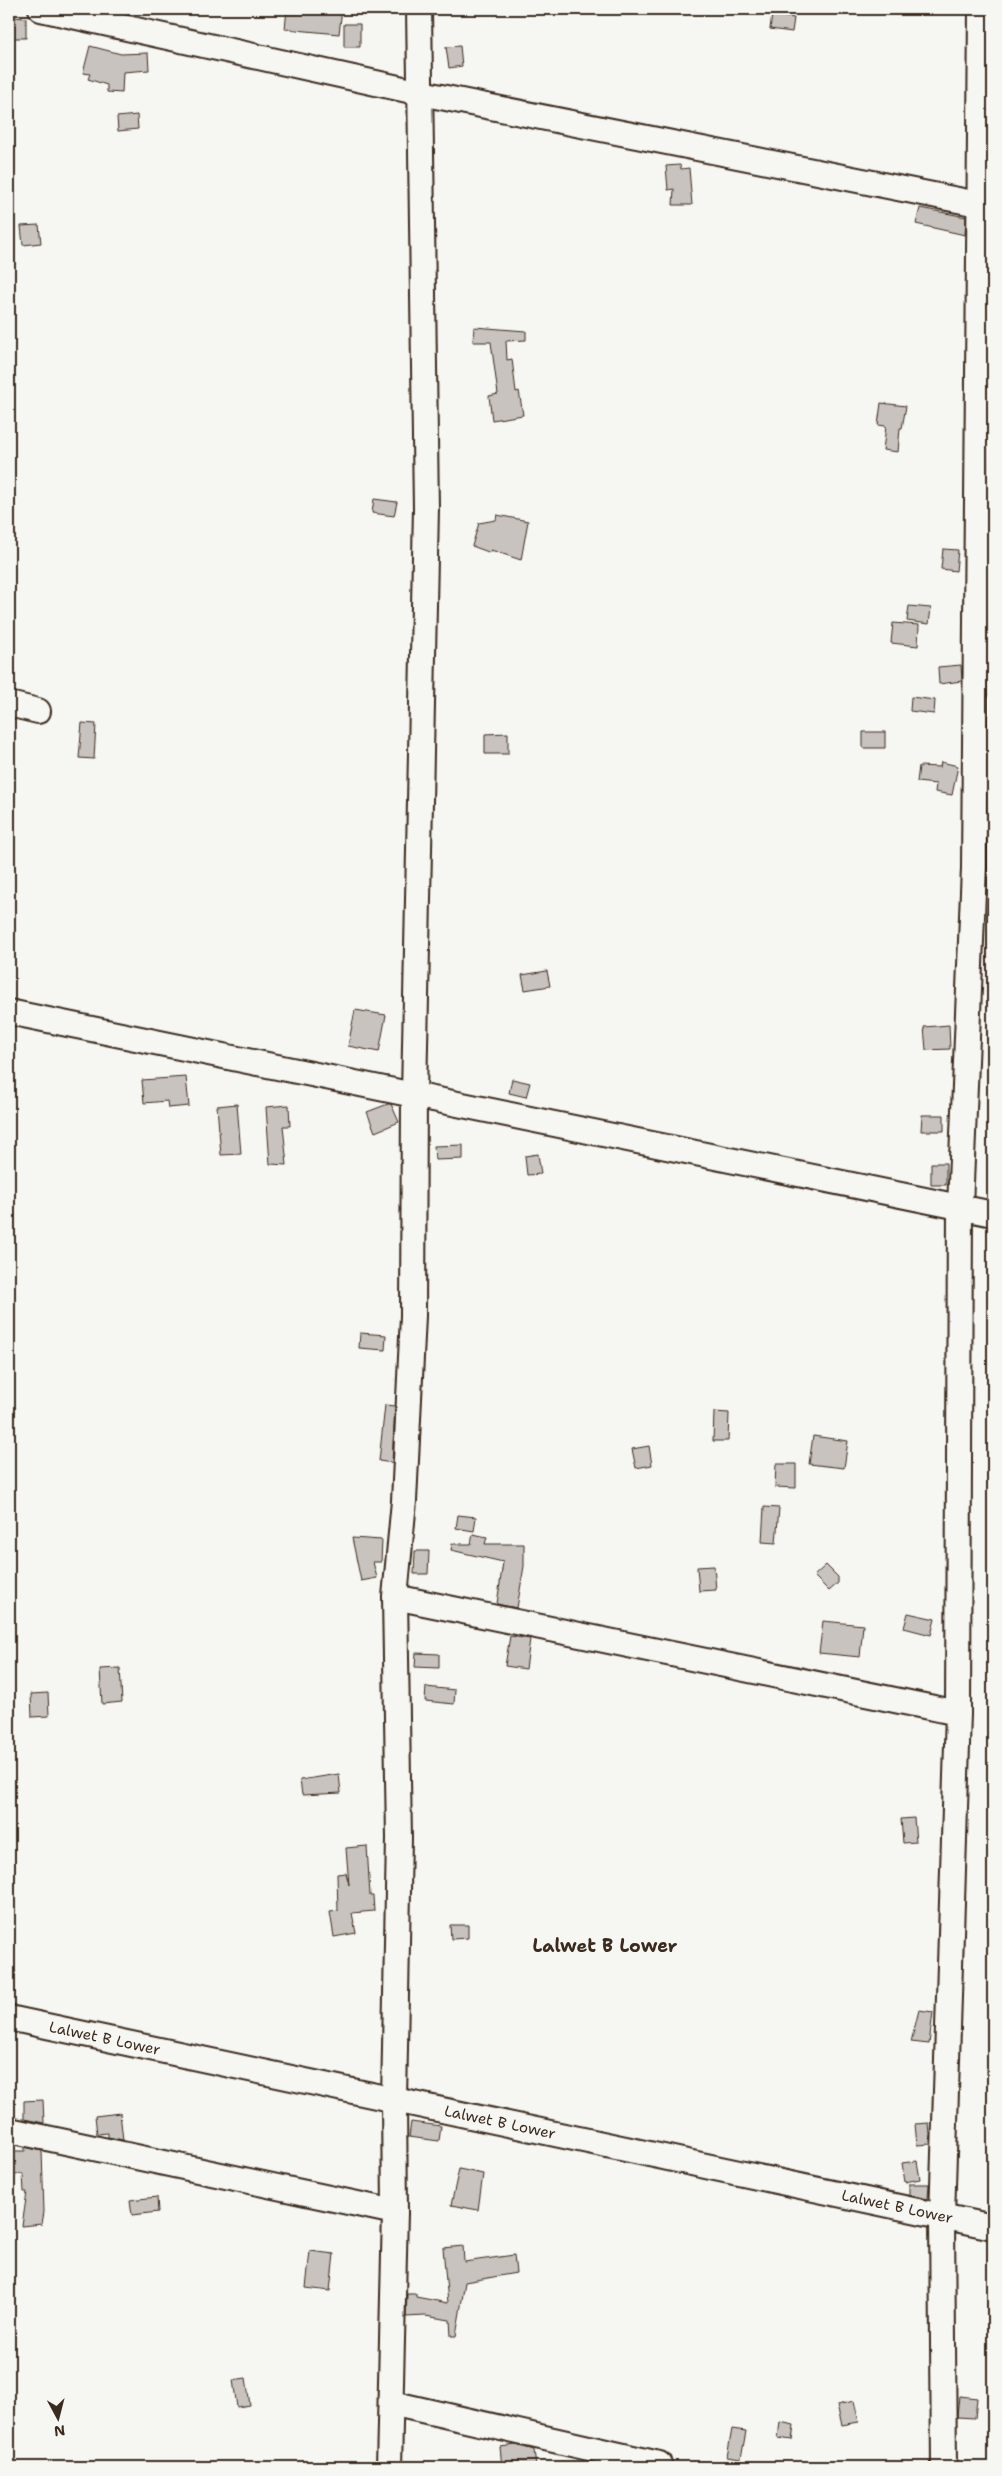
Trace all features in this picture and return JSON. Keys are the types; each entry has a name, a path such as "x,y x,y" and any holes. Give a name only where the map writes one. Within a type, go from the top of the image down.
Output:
{"street":[{"path":"41,9 420,93 986,206"},
{"path":"389,2467 399,1838 394,1597 404,1501 413,1316 414,1095 426,508 419,9"},
{"path":"944,2467 942,2217 958,1712 960,1207 974,868 986,206 981,9"},
{"path":"9,704 38,710"},
{"path":"9,1012 993,1214"},
{"path":"394,1597 958,1712"},
{"name":"Lalwet B Lower","path":"9,2018 993,2227"},
{"path":"9,2130 394,2212"},
{"path":"391,2403 659,2464"}],"building":[{"path":"287,9 342,9 339,34 285,29"},
{"path":"772,15 794,18 792,32 770,29"},
{"path":"13,17 26,18 26,38 12,38"},
{"path":"344,24 360,24 360,47 344,47"},
{"path":"90,46 121,54 148,53 149,70 123,72 122,93 107,92 107,85 88,79 90,74 83,73"},
{"path":"460,46 462,66 449,68 446,47"},
{"path":"137,115 138,129 118,131 117,117"},
{"path":"680,165 681,169 689,168 692,205 673,205 674,189 668,190 666,166"},
{"path":"920,208 966,217 965,235 916,224"},
{"path":"39,225 41,243 23,245 21,226"},
{"path":"474,327 526,331 526,340 506,341 507,360 512,359 516,392 519,391 523,415 492,420 489,396 498,394 491,342 473,342"},
{"path":"881,403 906,406 902,428 900,428 898,452 883,450 886,426 878,425"},
{"path":"374,499 397,502 394,516 372,513"},
{"path":"497,515 528,521 521,560 491,550 491,553 472,546 479,523 496,520"},
{"path":"943,549 958,550 956,571 941,569"},
{"path":"909,606 931,608 929,624 907,621"},
{"path":"893,623 919,625 918,646 891,643"},
{"path":"961,665 962,681 939,684 938,667"},
{"path":"911,697 935,700 934,714 910,711"},
{"path":"82,723 96,724 94,759 79,758"},
{"path":"863,732 885,732 885,748 863,748"},
{"path":"508,733 508,754 485,754 485,734"},
{"path":"941,762 958,766 952,795 935,792 936,784 917,782 919,766 940,767"},
{"path":"547,971 550,986 525,990 522,975"},
{"path":"355,1010 386,1015 379,1052 348,1046"},
{"path":"949,1025 950,1049 926,1050 924,1027"},
{"path":"186,1077 189,1106 168,1108 167,1101 144,1103 142,1080"},
{"path":"512,1079 530,1083 526,1097 509,1093"},
{"path":"237,1104 241,1154 221,1155 217,1106"},
{"path":"391,1104 399,1122 375,1132 367,1112"},
{"path":"289,1105 290,1126 283,1126 287,1165 270,1164 266,1107"},
{"path":"922,1115 944,1115 944,1131 921,1131"},
{"path":"463,1145 463,1159 435,1160 434,1146"},
{"path":"538,1154 541,1174 527,1175 525,1156"},
{"path":"931,1163 946,1163 946,1185 931,1185"},
{"path":"360,1333 386,1335 385,1350 359,1348"},
{"path":"385,1405 395,1406 392,1463 379,1461"},
{"path":"714,1412 729,1413 728,1441 713,1441"},
{"path":"813,1436 848,1441 844,1468 809,1464"},
{"path":"649,1446 652,1465 636,1468 632,1449"},
{"path":"776,1464 796,1464 796,1488 775,1487"},
{"path":"764,1507 779,1508 776,1543 762,1542"},
{"path":"458,1515 476,1517 474,1531 456,1528"},
{"path":"473,1534 487,1537 485,1544 524,1544 524,1566 517,1608 497,1604 503,1562 451,1550 452,1544 471,1544"},
{"path":"352,1538 382,1540 381,1562 373,1562 377,1578 361,1581"},
{"path":"415,1551 429,1551 428,1574 414,1574"},
{"path":"826,1565 838,1577 838,1583 829,1591 814,1576"},
{"path":"714,1566 716,1590 699,1591 697,1567"},
{"path":"908,1613 935,1619 931,1635 904,1628"},
{"path":"823,1621 863,1625 860,1657 819,1653"},
{"path":"510,1636 530,1639 526,1669 505,1666"},
{"path":"416,1653 439,1654 439,1668 415,1667"},
{"path":"120,1668 122,1702 102,1704 100,1669"},
{"path":"426,1687 455,1690 454,1704 425,1701"},
{"path":"48,1693 49,1716 32,1717 31,1694"},
{"path":"339,1774 341,1793 302,1795 300,1780"},
{"path":"914,1818 916,1842 903,1843 901,1819"},
{"path":"367,1846 370,1896 373,1896 374,1911 352,1913 356,1933 334,1937 330,1912 338,1911 337,1874 346,1873 349,1885 346,1848"},
{"path":"450,1925 468,1925 468,1938 451,1939"},
{"path":"919,2010 933,2012 929,2044 911,2042"},
{"path":"43,2100 44,2123 24,2119 24,2101"},
{"path":"120,2113 123,2140 108,2137 108,2133 97,2134 95,2116"},
{"path":"411,2122 441,2126 439,2141 409,2137"},
{"path":"929,2123 931,2144 917,2145 915,2124"},
{"path":"25,2147 42,2151 44,2212 42,2224 22,2226 27,2192 24,2192 23,2174 14,2175 13,2151 25,2151"},
{"path":"917,2161 920,2179 905,2182 902,2163"},
{"path":"459,2169 483,2174 478,2210 451,2205"},
{"path":"909,2184 929,2184 928,2199 909,2195"},
{"path":"157,2197 158,2212 132,2215 130,2200"},
{"path":"463,2246 464,2262 514,2255 516,2273 465,2282 456,2336 451,2336 450,2320 425,2316 406,2317 407,2294 416,2294 416,2297 448,2303 443,2248"},
{"path":"310,2251 334,2254 330,2291 306,2288"},
{"path":"246,2378 250,2405 237,2407 233,2380"},
{"path":"959,2396 977,2398 975,2418 957,2417"},
{"path":"854,2401 859,2422 842,2425 837,2405"},
{"path":"780,2422 794,2425 792,2440 778,2438"},
{"path":"732,2429 746,2431 741,2459 727,2457"},
{"path":"516,2445 534,2450 536,2467 502,2467 500,2447"}],"district":[{"name":"Lalwet B Lower","path":"605,1946"}]}
